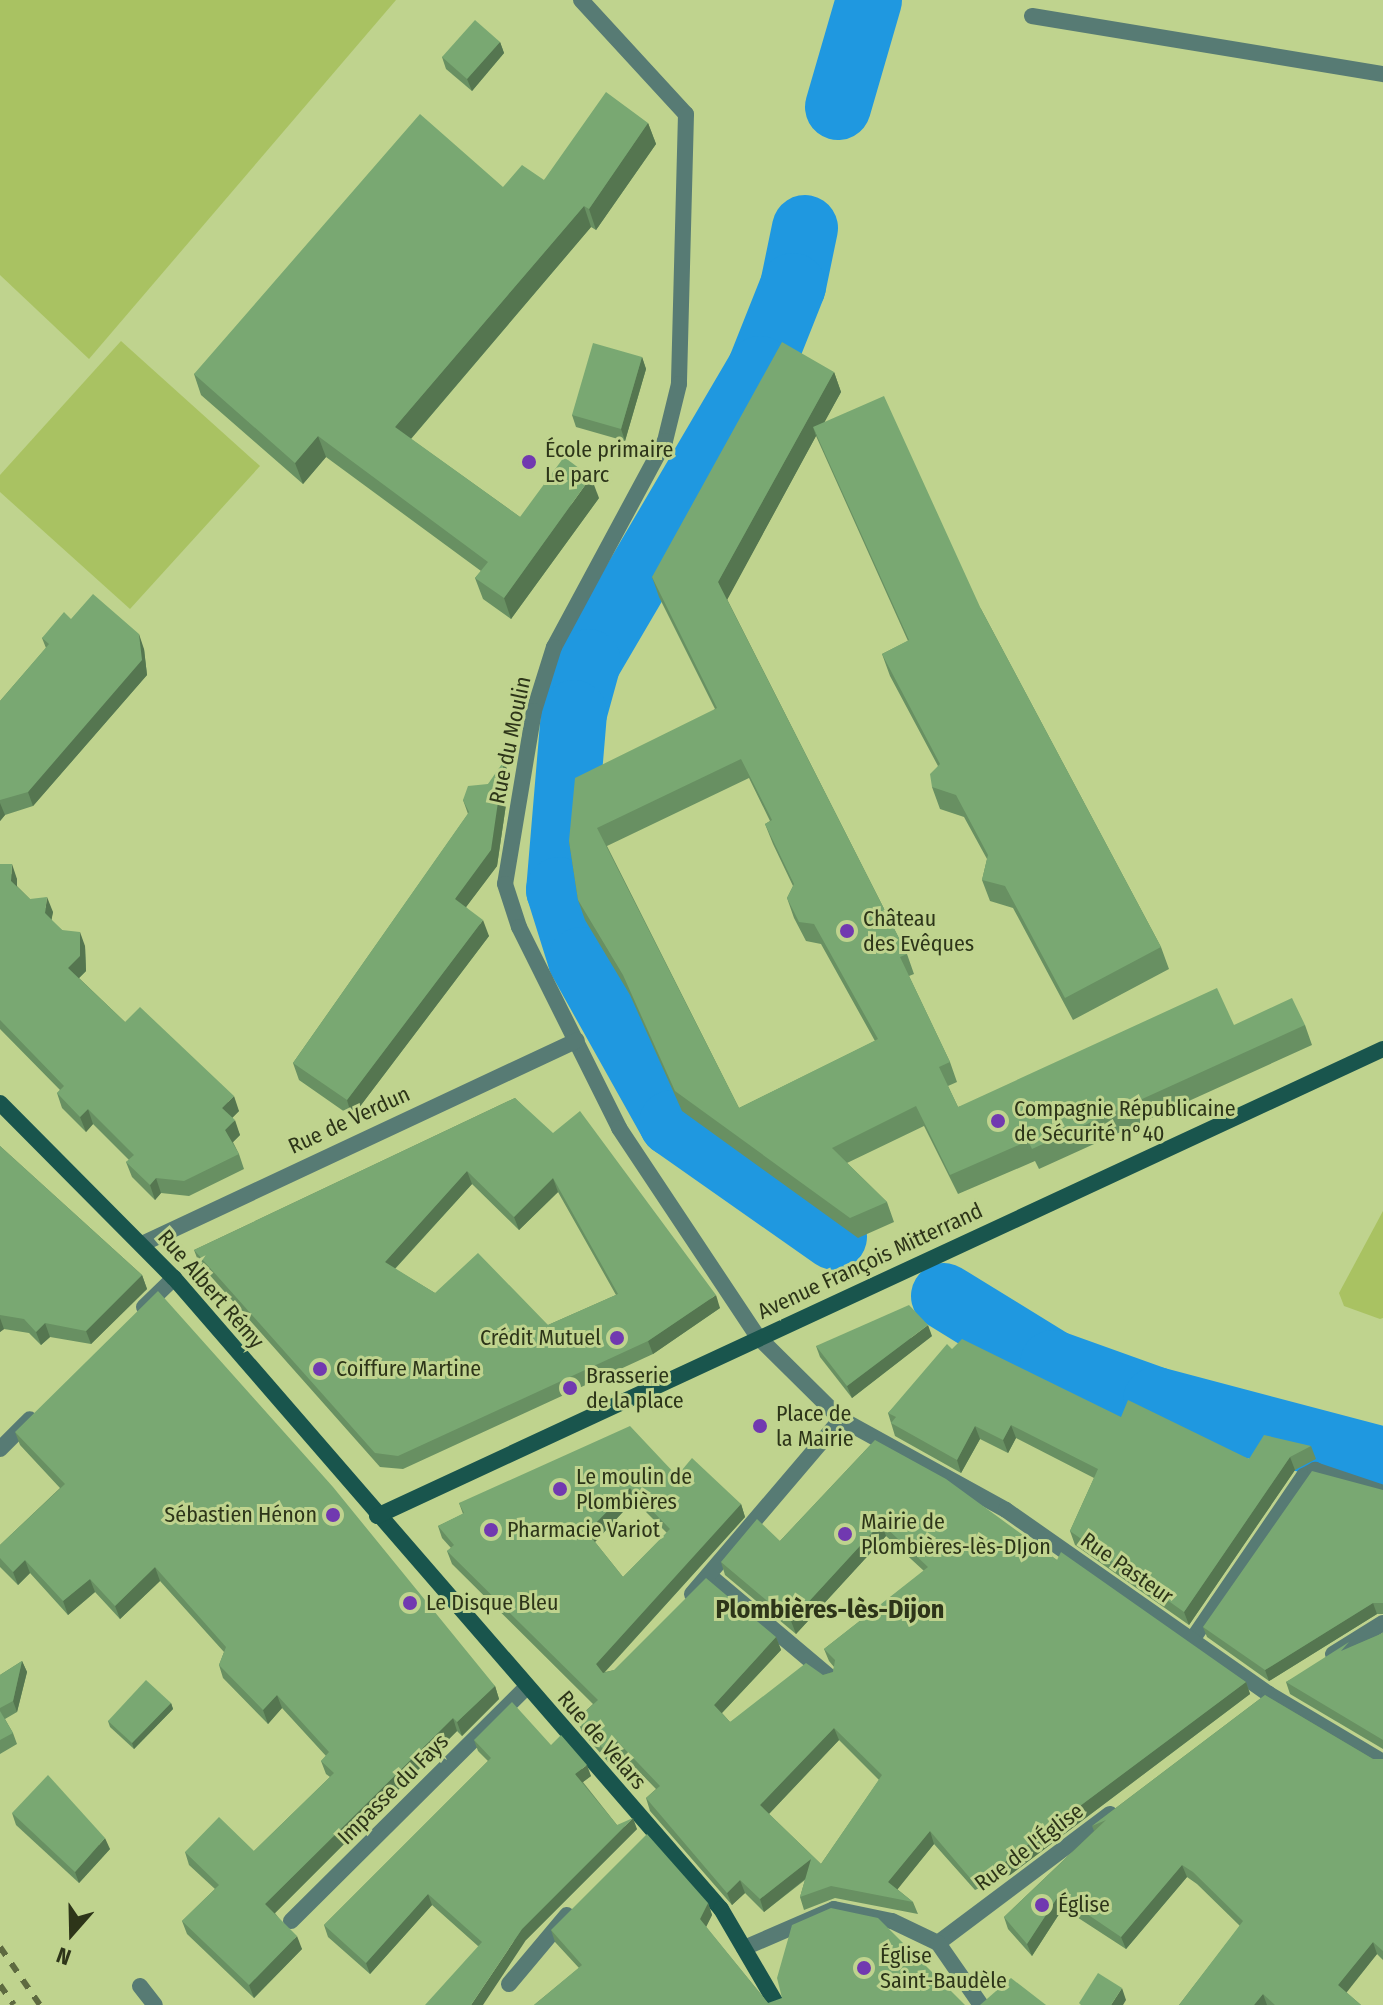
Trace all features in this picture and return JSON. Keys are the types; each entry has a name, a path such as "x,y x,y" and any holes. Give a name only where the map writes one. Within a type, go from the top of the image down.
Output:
{"main road":[{"name":"Avenue François Mitterrand","path":"377,1516 1383,1049"},
{"name":"Rue Albert Rémy","path":"0,1103 174,1278 377,1516"},
{"name":"Rue de Velars","path":"377,1516 526,1688 646,1836 721,1909 777,2005"}],"street":[{"name":"Rue du Moulin","path":"581,0 686,114 679,384 665,441 554,647 534,711 505,884 619,1128 758,1337"},
{"path":"1032,16 1383,74"},
{"name":"Rue de Verdun","path":"142,1244 577,1040"},
{"path":"131,1320 174,1278"},
{"path":"677,1609 710,1576 841,1419 758,1337"},
{"path":"0,1449 44,1406"},
{"name":"Rue Pasteur","path":"841,1419 1006,1510 1192,1640 1263,1698 1383,1762"},
{"path":"1192,1640 1304,1476 1315,1470 1383,1493"},
{"path":"710,1576 830,1677"},
{"path":"1320,1662 1383,1623"},
{"path":"1263,1698 1294,1678"},
{"name":"Impasse du Fays","path":"291,1921 526,1688"},
{"name":"Rue de l'Église","path":"938,1943 1129,1799"},
{"path":"509,1984 577,1905"},
{"path":"744,1948 834,1909 892,1921 938,1943 981,2005"},
{"path":"140,1986 155,2005"}],"green space":[{"path":"0,0 396,0 89,359 0,275"},
{"path":"121,341 260,466 130,609 0,492 0,475"},
{"path":"1383,1211 1383,1318 1380,1319 1344,1306 1339,1293"}],"building":[{"path":"475,20 500,42 467,79 442,57"},
{"path":"606,92 648,123 589,209 584,206 395,427 520,517 564,457 591,477 504,598 475,578 488,562 318,436 295,463 194,374 420,114 503,187 522,165 544,180"},
{"path":"782,342 834,372 718,582 907,954 900,957 950,1062 939,1067 958,1107 1217,988 1234,1025 1292,998 1305,1025 1032,1149 1028,1141 950,1175 916,1106 832,1148 887,1202 850,1218 675,1091 623,975 578,900 569,841 575,778 717,708 652,577","holes":["741,759 772,820 765,824 794,884 787,898 799,922 814,924 878,1039 739,1108 597,828"]},
{"path":"593,343 642,357 621,429 572,415"},
{"path":"884,396 981,609 1161,947 1065,998 1005,886 982,880 988,855 956,795 932,787 930,774 940,764 882,654 909,640 813,427"},
{"path":"93,594 139,634 142,660 28,792 0,800 0,701 49,644 42,638 64,612 71,619"},
{"path":"504,761 491,850 455,899 483,920 347,1100 293,1063 469,812 463,800 468,786 488,784"},
{"path":"0,864 12,864 11,881 30,899 47,897 45,913 62,930 80,932 80,956 68,968 125,1022 140,1007 234,1096 222,1108 235,1120 225,1130 239,1154 184,1181 156,1178 150,1185 126,1162 134,1155 88,1109 80,1117 57,1093 64,1086 0,1020"},
{"path":"515,1098 553,1133 580,1111 716,1295 648,1341 398,1456 375,1453 194,1250","holes":["467,1171 514,1217 553,1178 618,1294 548,1325 478,1253 435,1293 385,1262"]},
{"path":"0,1146 142,1275 86,1331 45,1323 36,1332 24,1319 0,1315"},
{"path":"158,1291 333,1487 495,1686 457,1722 453,1718 265,1904 297,1936 249,1985 182,1921 219,1885 185,1852 219,1817 254,1851 334,1773 321,1761 329,1752 277,1695 263,1710 219,1665 226,1647 155,1567 115,1606 90,1579 63,1601 25,1560 13,1572 0,1558 0,1545 65,1484 15,1432"},
{"path":"909,1305 928,1325 847,1386 816,1346"},
{"path":"962,1339 1121,1417 1128,1400 1249,1459 1264,1435 1311,1446 1290,1457 1184,1612 1070,1531 1098,1469 1011,1425 1003,1440 975,1426 957,1460 891,1423 896,1417 888,1413 947,1344 952,1349"},
{"path":"630,1426 677,1476 692,1458 741,1504 596,1664 603,1673 614,1670 706,1578 776,1637 714,1705 730,1722 806,1663 823,1675 833,1672 835,1660 824,1649 928,1567 881,1523 791,1621 721,1562 757,1519 780,1541 875,1440 946,1479 1057,1560 1061,1552 1246,1682 1005,1862 970,1878 930,1831 888,1882 913,1902 831,1886 800,1897 811,1859 760,1899 740,1880 727,1893 646,1798 660,1786 616,1740 604,1750 577,1719 598,1700 447,1551 454,1545 438,1526 464,1513 459,1503","holes":["630,1488 670,1529 623,1577 587,1532","834,1728 882,1775 821,1864 760,1805"]},
{"path":"1312,1471 1383,1490 1383,1603 1373,1603 1265,1670 1203,1627"},
{"path":"1383,1633 1383,1740 1286,1682 1349,1642 1341,1651"},
{"path":"22,1661 13,1701 0,1708 0,1675"},
{"path":"146,1680 171,1703 132,1743 108,1721"},
{"path":"1265,1695 1373,1759 1383,1759 1383,1951 1373,1942 1338,1985 1361,2005 1275,2005 1263,1994 1254,2005 1179,2005 1243,1921 1182,1865 1121,1937 1059,1895 1027,1944 1004,1917 1106,1820 1092,1826"},
{"path":"512,1702 551,1745 561,1735 587,1765 575,1774 617,1825 633,1818 522,1929 471,2005 425,2005 482,1942 428,1894 366,1963 324,1925 491,1758 474,1740"},
{"path":"0,1711 13,1733 0,1740"},
{"path":"48,1775 105,1838 75,1872 12,1813"},
{"path":"647,1834 708,1903 700,1919 768,2003 782,1998 777,1978 792,1925 831,1908 878,1918 965,2005 534,2005 582,1965 551,1930"},
{"path":"1098,1973 1122,1988 1111,2005 1081,2005 1079,2003"},
{"path":"1011,1978 1046,2005 980,2005"}],"waterway":[{"path":"838,107 869,0"},
{"path":"805,228 793,286 760,369 588,662 574,713 559,890 581,960 672,1123 834,1237"},
{"path":"944,1296 1053,1363 1156,1400 1383,1460"}],"railway":[{"path":"0,1947 40,2005"},
{"path":"0,1985 14,2005"}],"place":[{"name":"École primaire Le parc","path":"529,462"},
{"name":"Château des Evêques","path":"847,931"},
{"name":"Compagnie Républicaine de Sécurité n°40","path":"998,1121"},
{"name":"Crédit Mutuel","path":"617,1338"},
{"name":"Coiffure Martine","path":"320,1369"},
{"name":"Brasserie de la place","path":"570,1388"},
{"name":"Place de la Mairie","path":"760,1426"},
{"name":"Le moulin de Plombières","path":"560,1489"},
{"name":"Sébastien Hénon","path":"333,1515"},
{"name":"Pharmacie Variot","path":"491,1530"},
{"name":"Mairie de Plombières-lès-DIjon","path":"845,1534"},
{"name":"Le Disque Bleu","path":"410,1603"},
{"name":"Église","path":"1042,1905"},
{"name":"Église Saint-Baudèle","path":"864,1968"}],"district":[{"name":"Plombières-lès-Dijon","path":"830,1610"}]}
